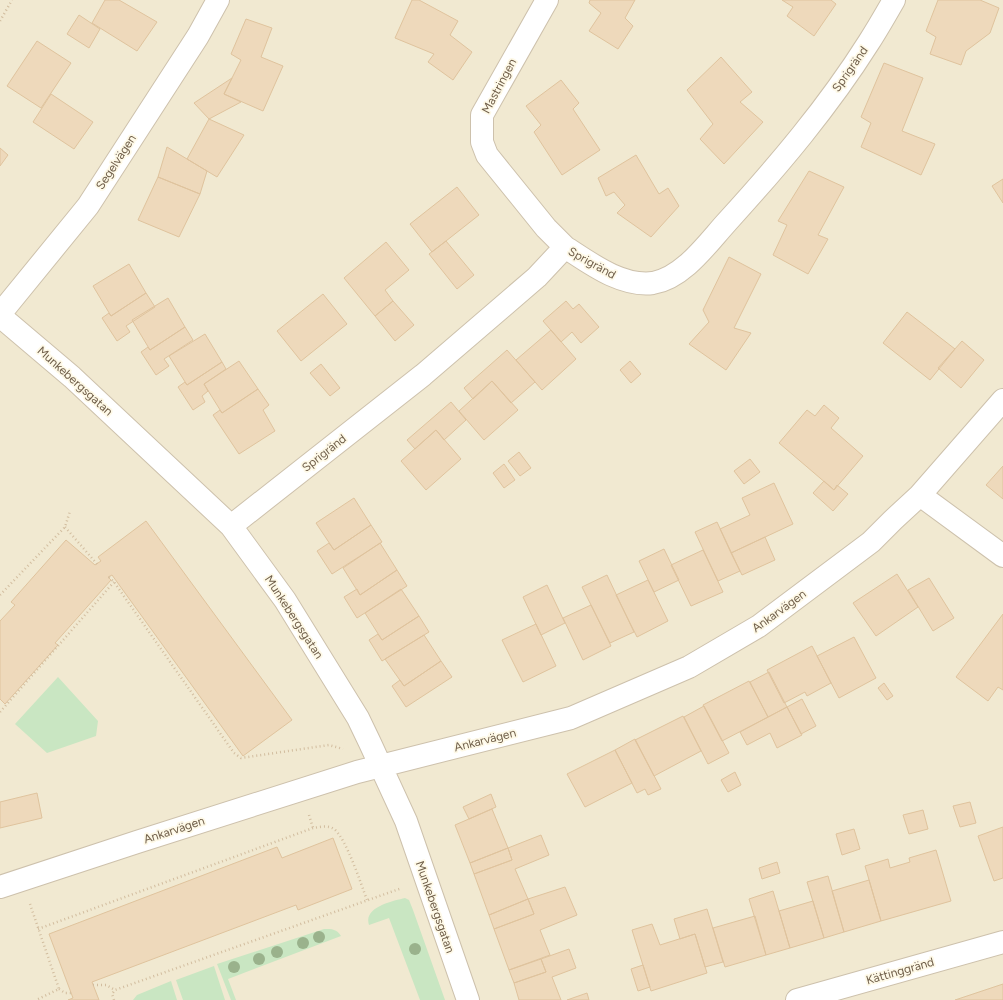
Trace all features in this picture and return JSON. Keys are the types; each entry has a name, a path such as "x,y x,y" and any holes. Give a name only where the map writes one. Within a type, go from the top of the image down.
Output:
{"street":[{"name":"Segelvägen","path":"0,315 88,206 198,36 218,0"},
{"name":"Mastringen","path":"547,0 482,114 481,131 482,142 486,155 546,228 565,247"},
{"name":"Sprigränd","path":"231,526 423,375 538,277 565,247 591,264 617,277 638,284 653,283 664,280 676,274 692,260 758,189 802,136 869,42 894,0"},
{"name":"Munkebergsgatan","path":"0,315 72,377 231,526 294,613 358,718 406,821 468,1000"},
{"name":"Ankarvägen","path":"0,887 137,842 381,766 571,718 689,667 766,622 871,542 920,495 1003,400"},
{"path":"920,495 1003,556"},
{"name":"Kättinggränd","path":"796,1000 1003,942"}],"path":[{"path":"0,21 12,0"},
{"path":"0,595 65,527 70,511"},
{"path":"65,527 97,564"},
{"path":"109,577 234,753 241,758 329,745 349,751"},
{"path":"0,712 114,582"},
{"path":"0,707 3,710"},
{"path":"307,811 313,828"},
{"path":"38,929 313,828 329,827 334,829 343,839 367,900"},
{"path":"114,1000 112,994 115,990 408,886"},
{"path":"28,897 58,989 65,993 71,993"},
{"path":"93,985 106,985 115,990"},
{"path":"36,1000 58,989"}],"shaded area":[{"path":"0,0 1003,0 1003,1000 0,1000"}],"green space":[{"path":"58,677 98,721 96,736 47,753 15,724"},
{"path":"405,898 409,900 413,910 445,1000 420,1000 389,918 369,925 368,919 370,914 375,909 387,903"},
{"path":"324,929 334,930 341,936 228,979 236,1000 231,1000 217,964"},
{"path":"214,966 225,1000 183,1000 176,980"},
{"path":"171,981 177,1000 133,1000 137,995"}],"building":[{"path":"105,0 119,0 157,22 137,51 92,23"},
{"path":"412,0 419,0 458,21 450,35 472,52 453,80 428,62 434,54 395,38"},
{"path":"590,0 635,0 625,18 633,26 618,49 589,31 601,13 589,3"},
{"path":"782,0 831,0 836,4 814,36 787,16 793,7"},
{"path":"938,0 980,0 999,8 990,33 966,51 961,65 930,54 936,37 926,31"},
{"path":"79,15 100,29 89,48 67,34"},
{"path":"246,19 272,28 261,57 283,66 263,111 224,94 241,60 231,54"},
{"path":"37,41 71,63 41,108 7,86"},
{"path":"721,57 752,92 740,102 763,122 724,164 700,139 713,124 687,90"},
{"path":"884,63 923,78 902,131 935,144 921,175 861,147 871,123 861,117"},
{"path":"232,78 224,94 241,102 209,119 194,103"},
{"path":"561,80 579,103 573,109 600,150 562,175 534,132 541,125 526,106"},
{"path":"51,94 93,122 74,149 33,122"},
{"path":"209,119 244,135 217,177 187,159"},
{"path":"167,147 207,171 200,194 158,177"},
{"path":"0,148 8,155 0,166"},
{"path":"636,155 659,194 668,188 679,206 651,237 617,213 625,205 614,192 606,196 598,178"},
{"path":"809,171 844,187 818,235 828,239 808,274 773,255 787,225 778,221"},
{"path":"158,177 200,194 179,237 138,220"},
{"path":"1003,179 1003,203 992,186"},
{"path":"457,187 479,215 432,252 410,224"},
{"path":"446,241 474,275 457,289 429,254"},
{"path":"386,242 409,270 385,290 393,301 375,316 344,278"},
{"path":"729,257 761,274 734,328 751,333 726,370 689,344 709,322 703,310"},
{"path":"129,264 146,293 111,316 93,286"},
{"path":"146,293 155,307 126,326 130,332 117,341 102,318 109,313 111,316"},
{"path":"323,294 347,324 301,361 277,331"},
{"path":"168,298 185,327 150,350 132,320"},
{"path":"393,301 414,325 395,341 375,316"},
{"path":"566,301 573,309 579,304 599,327 581,343 572,332 561,342 543,321"},
{"path":"907,312 955,349 930,380 883,343"},
{"path":"185,327 193,340 164,359 169,366 156,375 141,352 148,347 150,350"},
{"path":"551,330 576,359 542,390 516,360"},
{"path":"205,334 222,362 187,385 169,356"},
{"path":"962,341 984,360 961,388 938,368"},
{"path":"507,350 535,382 511,403 492,381 473,399 464,388"},
{"path":"239,361 258,389 222,413 204,384"},
{"path":"630,361 641,374 631,383 620,370"},
{"path":"222,362 226,369 204,384 208,391 202,396 205,402 193,410 178,387 185,382 187,385"},
{"path":"321,364 340,388 330,396 310,373"},
{"path":"492,381 518,410 484,440 459,411"},
{"path":"258,389 269,405 263,410 275,431 239,454 213,415 220,410 222,413"},
{"path":"451,402 466,420 444,440 436,430 415,449 407,440"},
{"path":"824,405 839,418 831,428 863,456 834,490 779,443 807,410 815,416"},
{"path":"436,430 461,459 426,490 401,461"},
{"path":"519,452 531,468 520,476 508,461"},
{"path":"750,459 760,472 744,484 734,471"},
{"path":"504,464 515,480 504,488 493,473"},
{"path":"1003,466 1003,499 986,485"},
{"path":"824,481 834,490 837,485 848,494 833,511 813,493"},
{"path":"774,483 793,524 731,553 720,529 750,515 742,498"},
{"path":"354,498 371,525 334,550 316,523"},
{"path":"146,521 292,720 243,756 112,575 108,577 111,580 55,643 58,645 5,704 0,699 0,621 15,605 11,602 66,540 95,565 101,561 98,557"},
{"path":"717,522 740,571 718,581 695,532"},
{"path":"371,525 382,542 332,574 317,551 329,543 334,550"},
{"path":"765,537 775,560 742,575 731,553"},
{"path":"380,543 397,570 360,595 343,568"},
{"path":"664,549 679,580 654,592 639,561"},
{"path":"703,550 723,592 691,606 671,565"},
{"path":"397,570 407,586 357,618 344,597 357,589 360,595"},
{"path":"897,574 918,607 876,636 853,603"},
{"path":"607,575 634,632 610,643 582,587"},
{"path":"929,578 954,618 933,631 908,590"},
{"path":"648,580 668,621 637,637 616,595"},
{"path":"547,585 565,623 541,635 523,597"},
{"path":"401,589 419,616 382,640 365,613"},
{"path":"591,605 611,646 583,660 563,618"},
{"path":"1003,614 1003,690 998,687 988,701 956,677"},
{"path":"419,616 429,632 382,661 369,640 378,634 382,640"},
{"path":"536,624 556,666 523,682 502,640"},
{"path":"424,635 441,661 404,686 385,659"},
{"path":"854,637 876,678 839,698 817,656"},
{"path":"812,646 831,683 807,696 805,692 784,703 767,670"},
{"path":"441,661 452,677 406,707 392,686 400,680 404,686"},
{"path":"769,672 787,707 768,717 750,682"},
{"path":"749,681 768,717 722,741 703,705"},
{"path":"884,683 893,696 887,700 878,688"},
{"path":"802,699 816,726 801,734 787,707"},
{"path":"704,706 729,753 708,764 684,717"},
{"path":"787,707 802,735 777,748 770,733 747,745 740,732"},
{"path":"683,716 701,751 654,776 635,740"},
{"path":"635,739 661,789 648,795 645,789 637,793 615,750"},
{"path":"615,750 632,783 585,807 567,774"},
{"path":"735,772 741,785 728,792 721,780"},
{"path":"37,793 42,818 0,828 0,802"},
{"path":"491,794 496,807 469,819 463,807"},
{"path":"970,802 976,823 960,827 953,806"},
{"path":"492,809 508,848 470,863 455,825"},
{"path":"923,810 928,829 909,834 903,815"},
{"path":"1003,827 1003,878 994,881 978,836"},
{"path":"854,829 860,849 842,855 836,834"},
{"path":"541,835 549,855 515,869 528,899 489,915 474,874 512,860 508,848"},
{"path":"333,838 352,889 298,910 296,905 92,982 99,1000 68,1000 73,998 49,934 277,847 282,858"},
{"path":"508,848 512,860 474,874 470,863"},
{"path":"936,850 951,901 881,921 865,866 888,859 890,868 910,862 909,858"},
{"path":"777,862 780,873 762,879 759,868"},
{"path":"828,876 844,932 824,938 807,882"},
{"path":"869,880 881,921 844,932 832,891"},
{"path":"565,887 577,915 540,930 550,955 509,970 494,929 534,914 528,899"},
{"path":"773,891 790,948 766,955 749,899"},
{"path":"528,899 534,914 494,929 489,915"},
{"path":"813,901 824,938 790,948 779,911"},
{"path":"707,909 723,962 705,967 695,934 680,939 674,919"},
{"path":"755,916 766,955 725,967 713,928"},
{"path":"652,924 660,945 695,934 707,973 651,991 632,930"},
{"path":"569,949 576,968 552,977 561,1000 519,1000 514,983 546,972 541,959"},
{"path":"541,959 546,972 514,983 509,970"},
{"path":"643,965 650,987 638,991 631,969"},
{"path":"1003,984 1003,1000 955,1000"},
{"path":"587,993 589,1000 567,1000"}]}
